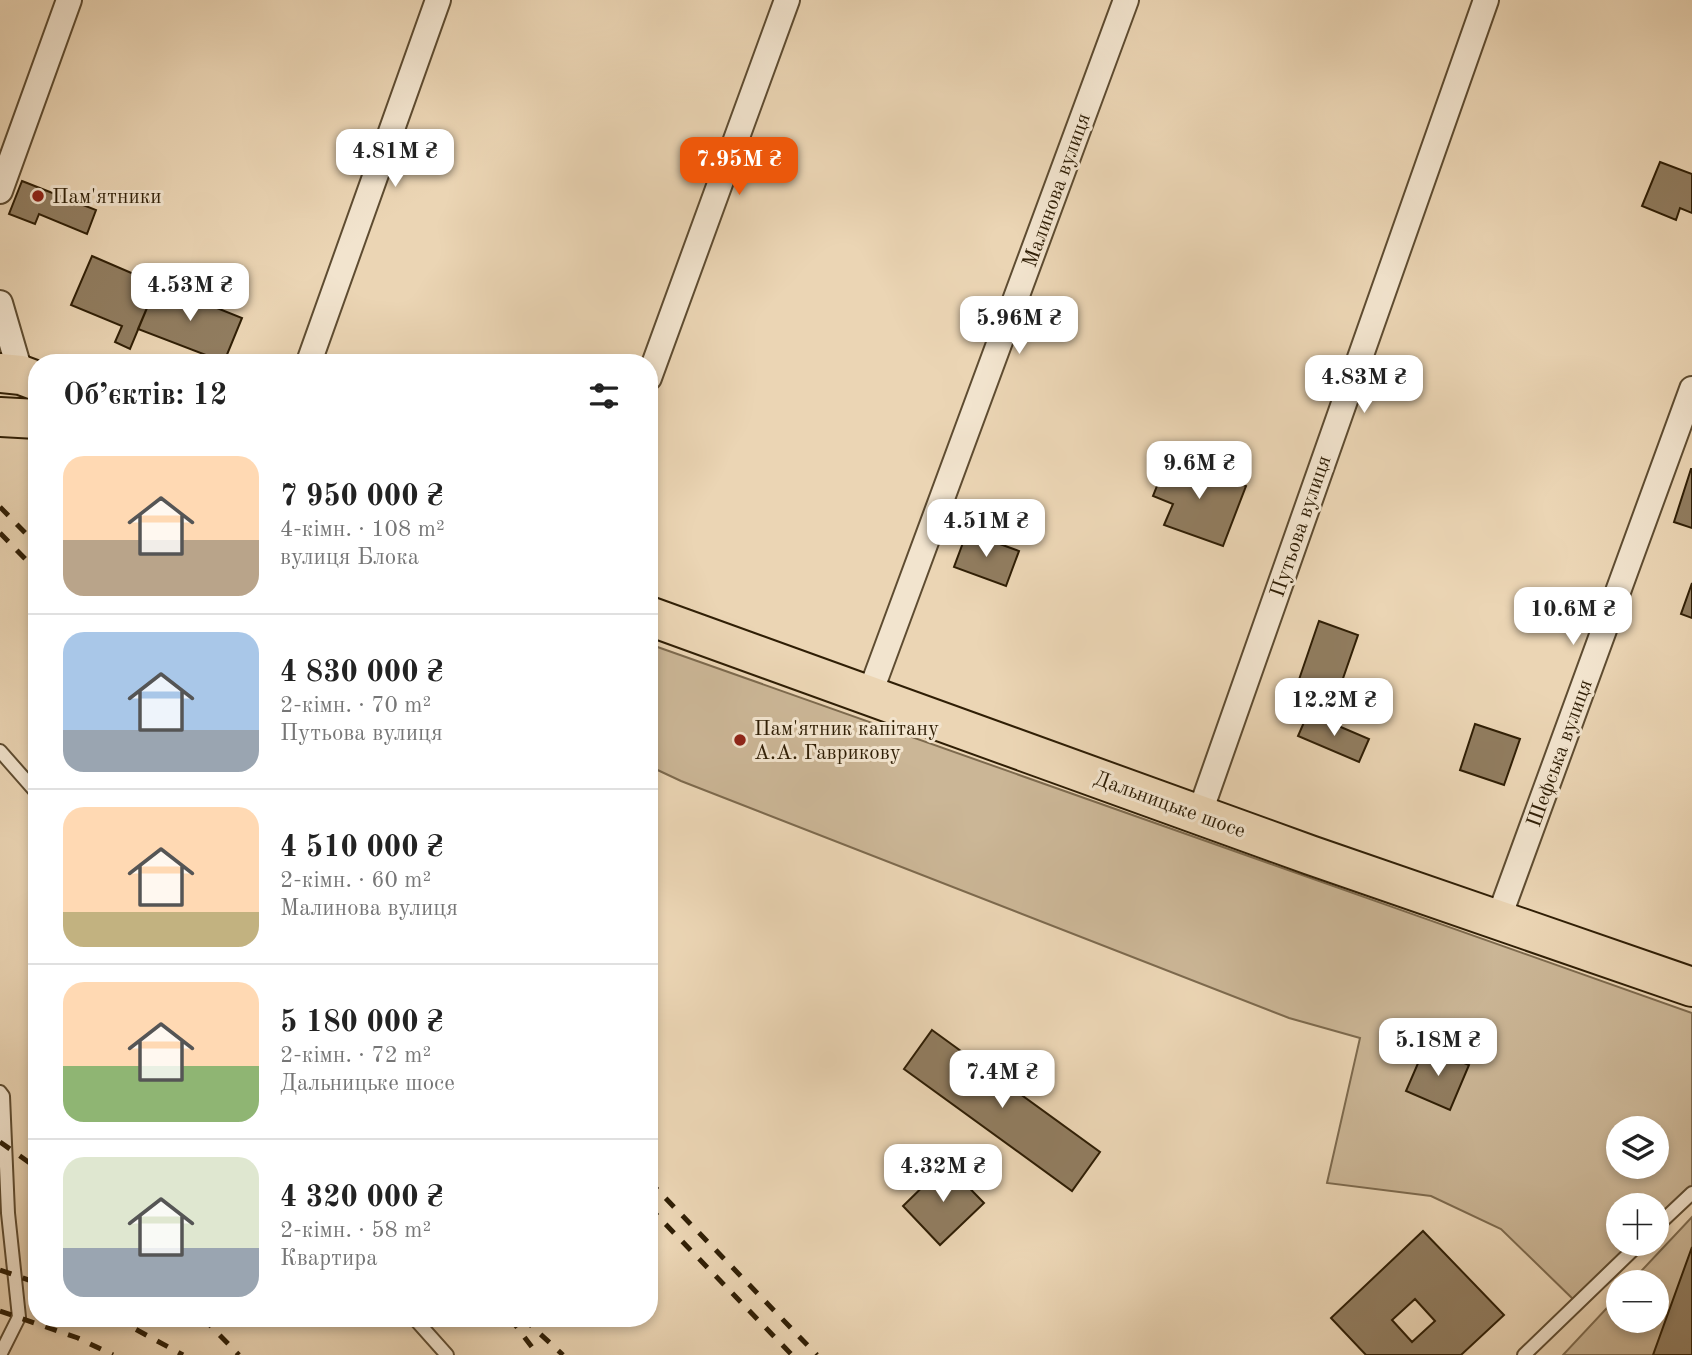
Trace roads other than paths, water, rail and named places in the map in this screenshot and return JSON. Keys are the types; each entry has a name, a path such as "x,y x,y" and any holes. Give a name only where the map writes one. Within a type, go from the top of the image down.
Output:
{"main road":[{"path":"0,417 28,419"},
{"name":"Дальницьке шосе","path":"658,619 1199,815 1692,987"}],"street":[{"path":"0,191 69,0"},
{"path":"312,354 438,0"},
{"path":"657,354 787,0"},
{"name":"Малинова вулиця","path":"869,696 1126,0"},
{"name":"Путьова вулиця","path":"1199,815 1486,0"},
{"path":"0,303 19,376"},
{"name":"Шефська вулиця","path":"1498,920 1692,389"}],"lane":[{"path":"0,751 28,783"},
{"path":"0,1092 3,1096 8,1213 19,1317 0,1354"},
{"path":"1669,1215 1692,1193"},
{"path":"1524,1355 1627,1256"},
{"path":"422,1327 447,1355"}],"railway":[{"path":"0,507 28,536"},
{"path":"0,533 28,562"},
{"path":"0,1142 28,1162"},
{"path":"658,1190 817,1355"},
{"path":"658,1216 792,1355"},
{"path":"0,1270 28,1280"},
{"path":"0,1311 28,1321"},
{"path":"46,1327 78,1338 113,1355"},
{"path":"132,1327 183,1355"},
{"path":"212,1327 239,1355"},
{"path":"517,1327 538,1355"},
{"path":"533,1327 563,1355"}],"place":[{"name":"Пам'ятники","path":"38,196"},
{"name":"Пам'ятник капітану А.А. Гаврикову","path":"740,740"}]}
